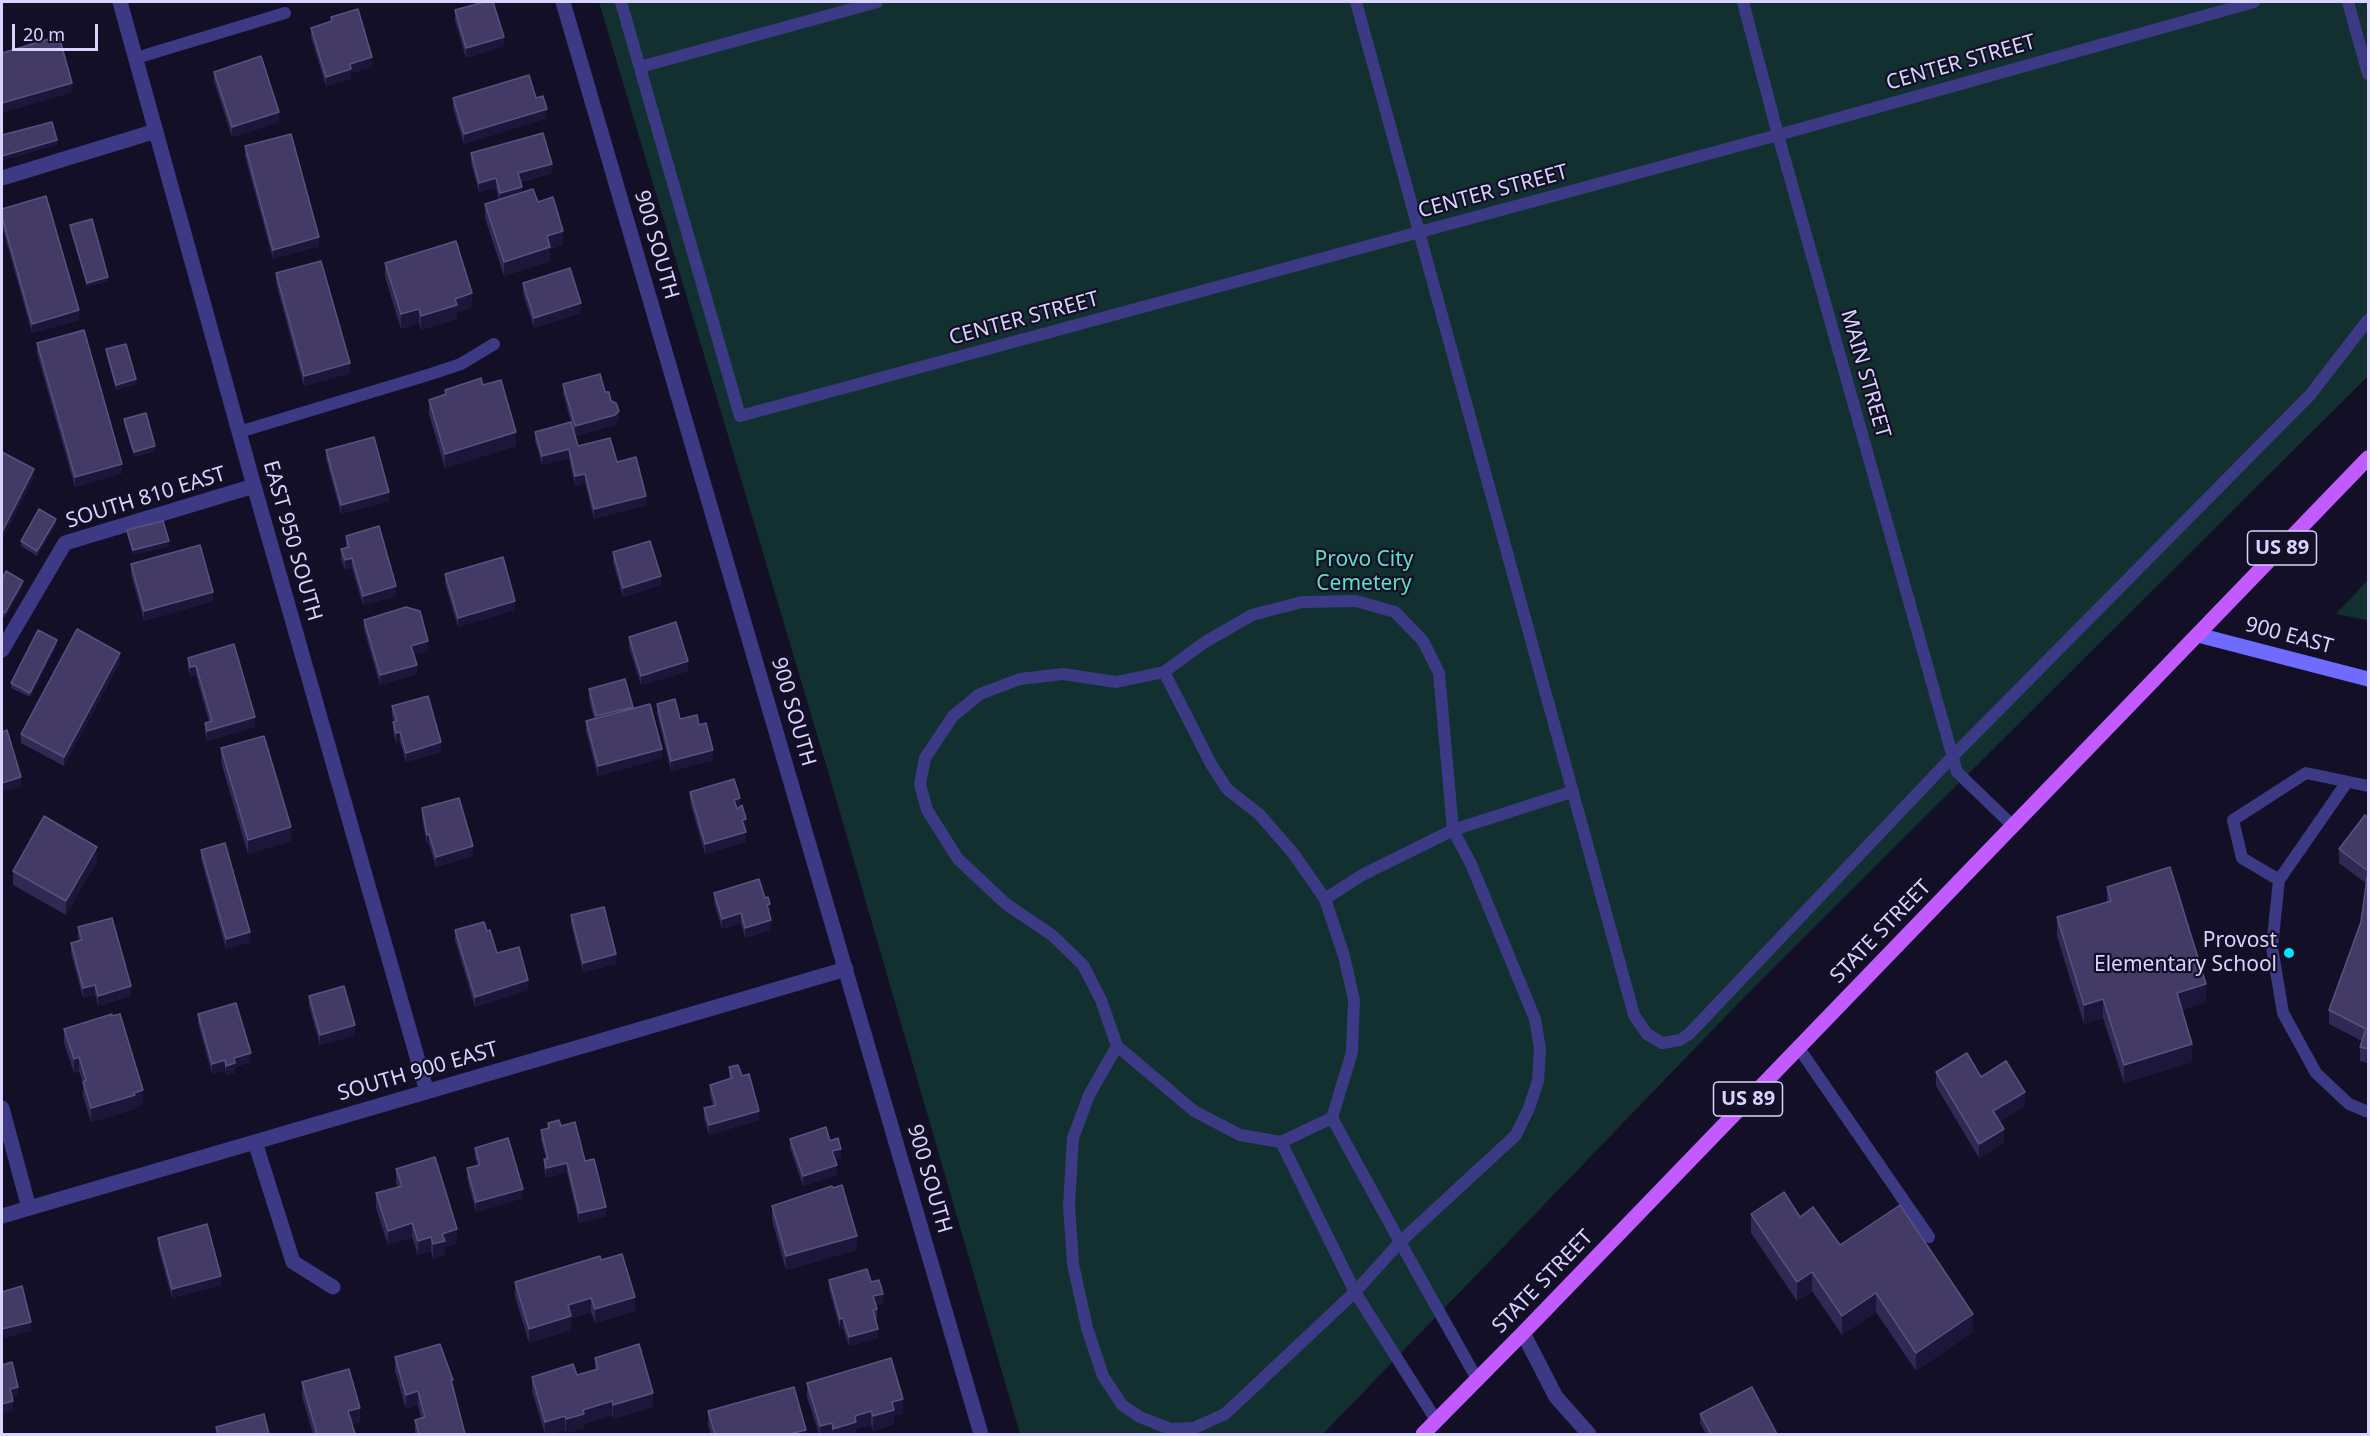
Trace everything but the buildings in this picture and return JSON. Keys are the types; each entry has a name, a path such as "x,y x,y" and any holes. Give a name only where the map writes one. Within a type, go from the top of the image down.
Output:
{"main road":[{"name":"STATE STREET","path":"1423,1434 1523,1334 2368,458"},
{"name":"900 EAST","path":"2199,635 2368,679"}],"street":[{"name":"EAST 950 SOUTH","path":"120,2 254,486 427,1092"},
{"name":"900 SOUTH","path":"563,2 981,1434"},
{"path":"2,178 156,131"},
{"name":"SOUTH 810 EAST","path":"2,650 65,543 254,486"},
{"name":"SOUTH 900 EAST","path":"2,1215 846,969"},
{"path":"2,1108 29,1208"},
{"path":"255,1142 293,1262 333,1287"},
{"path":"1523,1334 1556,1397 1588,1434"}],"lane":[{"path":"621,2 640,67 877,2"},
{"path":"1356,2 1634,1015 1647,1034 1662,1043 1671,1043 1689,1034 1953,756 2310,395 2368,320"},
{"name":"MAIN STREET","path":"1743,2 1778,135 1957,772 2013,826"},
{"name":"CENTER STREET","path":"640,67 740,416 1778,135 2254,2"},
{"path":"2348,2 2368,74"},
{"path":"136,58 285,13"},
{"path":"239,432 431,375 461,364 494,344"},
{"path":"1117,1046 1089,1095 1073,1138 1069,1206 1073,1264 1087,1328 1102,1376 1122,1405 1140,1417 1170,1429 1194,1428 1225,1414 1355,1292 1400,1242 1516,1135 1529,1108 1538,1081 1540,1049 1535,1019 1471,864 1453,830 1439,674 1423,641 1395,612 1356,601 1302,602 1252,615 1205,642 1164,672 1116,682 1063,674 1020,679 980,694 953,716 925,759 920,784 927,810 958,859 1006,904 1052,935 1083,965 1101,1000 1117,1046 1194,1112 1240,1135 1281,1142 1332,1118"},
{"path":"1164,672 1211,764 1227,789 1259,814 1293,853 1325,899 1344,956 1354,1000 1352,1052 1332,1118 1477,1379"},
{"path":"2279,880 2242,858 2232,820 2306,773 2368,786"},
{"path":"2347,782 2279,880 2272,947 2283,1012 2316,1073 2349,1104 2368,1112"},
{"path":"1325,899 1362,875 1453,830 1571,792"},
{"path":"1798,1047 1929,1237"},
{"path":"1281,1142 1355,1292 1436,1420"}],"green space":[{"name":"Provo City Cemetery","path":"599,2 2368,2 2368,376 1755,986 1323,1434 1020,1434 830,778"},
{"path":"2368,580 2368,620 2336,614"}],"place":[{"name":"Provost Elementary School","path":"2289,953"}]}
